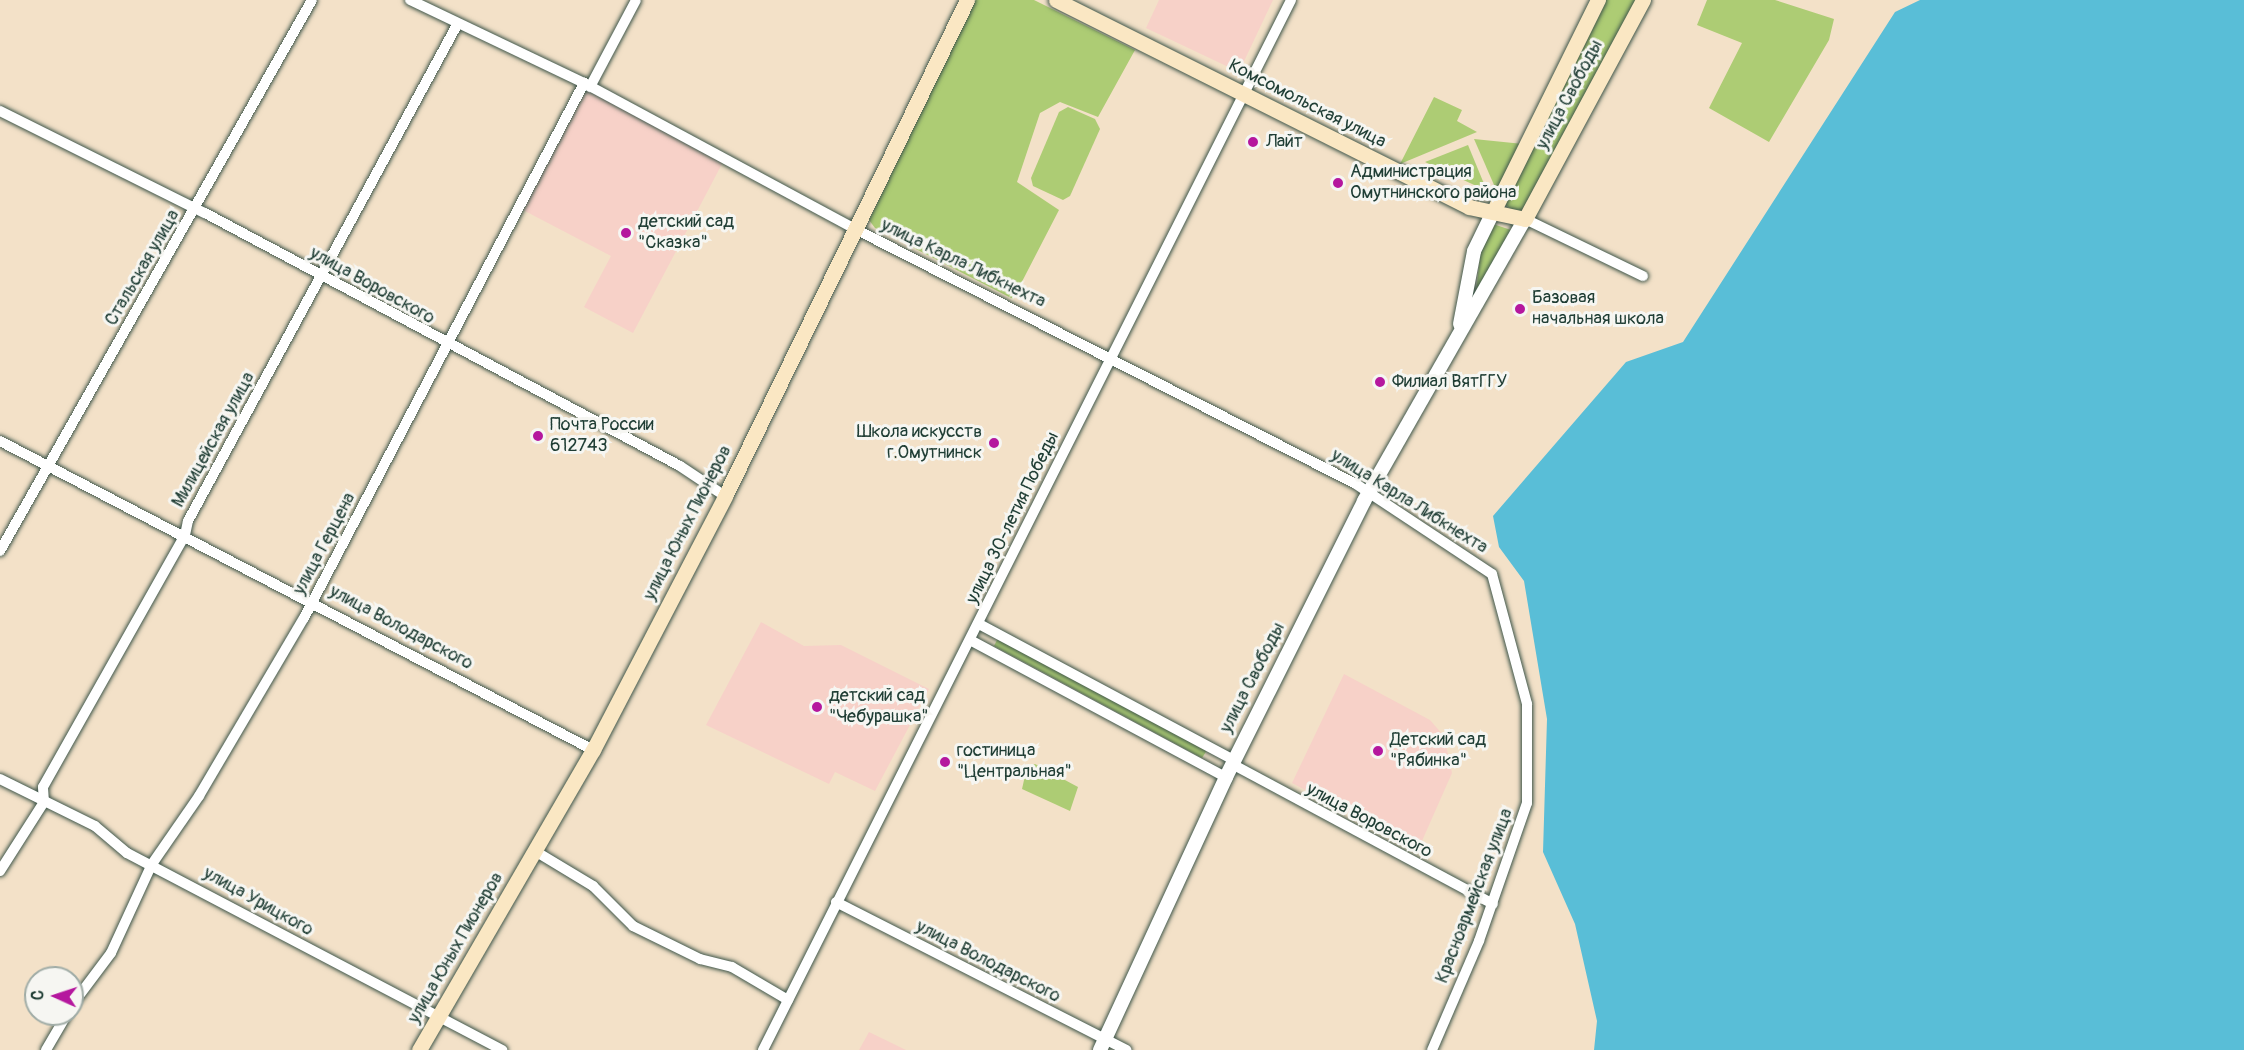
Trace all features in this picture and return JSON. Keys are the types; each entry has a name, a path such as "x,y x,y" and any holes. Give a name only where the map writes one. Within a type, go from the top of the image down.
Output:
{"main road":[{"name":"улица Юных Пионеров","path":"419,1050 593,750 725,496 857,230 967,0"},
{"name":"Комсомольская улица","path":"1056,0 1469,207 1525,219"},
{"name":"улица Свободы","path":"1493,212 1598,0"},
{"name":"улица Свободы","path":"1525,219 1642,0"}],"street":[{"name":"Стальская улица","path":"0,551 196,209 312,0"},
{"name":"улица Карла Либкнехта","path":"410,0 587,85 857,230 1111,356 1368,492 1492,574"},
{"name":"улица Герцена","path":"84,989 111,953 152,864 199,796 314,600 587,85 636,0"},
{"name":"улица 30-летия Победы","path":"764,1050 836,902 1291,0"},
{"name":"Милицейская улица","path":"0,871 44,802 43,787 185,535 458,23"},
{"name":"улица Воровского","path":"0,111 196,209 448,346 680,466 725,496"},
{"name":"улица Свободы","path":"1460,332 1474,251 1493,212"},
{"name":"улица Свободы","path":"1102,1045 1231,767 1368,492 1525,219"},
{"name":"Комсомольская улица","path":"1525,219 1642,276"},
{"name":"улица Володарского","path":"0,441 314,600 593,750"},
{"name":"Красноармейская улица","path":"1432,1050 1493,903 1525,817 1528,740 1525,695 1492,574"},
{"path":"978,624 1231,767"},
{"name":"улица Воровского","path":"970,640 1231,767 1493,903"},
{"name":"улица Урицкого","path":"0,779 152,864 441,1015 502,1050"},
{"path":"535,850 593,886 633,926 700,959 732,967 788,1000"},
{"name":"улица Володарского","path":"836,902 1102,1045 1126,1050"},
{"path":"46,1050 60,1026"}],"shaded area":[{"path":"1159,0 1273,0 1239,72 1146,28"},
{"name":"детский сад \"Сказка\"","path":"587,90 723,162 633,333 584,307 611,256 523,210"},
{"name":"детский сад \"Чебурашка\"","path":"761,622 804,646 841,645 929,689 875,791 835,772 829,784 706,725"},
{"name":"Детский сад \"Рябинка\"","path":"1344,674 1430,720 1444,736 1452,773 1418,850 1292,783"},
{"path":"869,1032 906,1050 859,1050"}],"green space":[{"path":"975,0 1034,0 1135,50 1098,117 1060,102 1040,113 1017,182 1059,210 1013,299 875,228 869,220"},
{"path":"1604,0 1637,0 1525,214 1511,209 1503,203"},
{"path":"1707,0 1775,0 1834,19 1829,40 1769,142 1709,108 1742,43 1697,25"},
{"path":"1434,97 1462,110 1457,121 1477,132 1400,164"},
{"path":"1068,107 1095,119 1100,129 1070,196 1063,200 1033,186 1031,178 1059,112"},
{"path":"1474,139 1523,144 1498,194"},
{"path":"1468,145 1487,191 1425,162"},
{"path":"1493,224 1514,231 1476,293 1481,249"},
{"path":"998,638 1207,750 1202,758 994,646"},
{"path":"1035,764 1078,787 1070,811 1022,789 1027,767"}],"water":[{"path":"1920,0 2244,0 2244,1050 1594,1050 1597,1021 1575,924 1543,852 1547,719 1524,581 1499,547 1493,516 1626,362 1683,342 1895,12"}],"place":[{"name":"Лайт","path":"1253,142"},
{"name":"Администрация Омутнинского района","path":"1338,183"},
{"name":"детский сад \"Сказка\"","path":"626,233"},
{"name":"Базовая начальная школа","path":"1520,309"},
{"name":"Филиал ВятГГУ","path":"1380,382"},
{"name":"Почта России 612743","path":"538,436"},
{"name":"Школа искусств г.Омутнинск","path":"994,443"},
{"name":"детский сад \"Чебурашка\"","path":"817,707"},
{"name":"Детский сад \"Рябинка\"","path":"1378,751"},
{"name":"гостиница \"Центральная\"","path":"945,762"}]}
